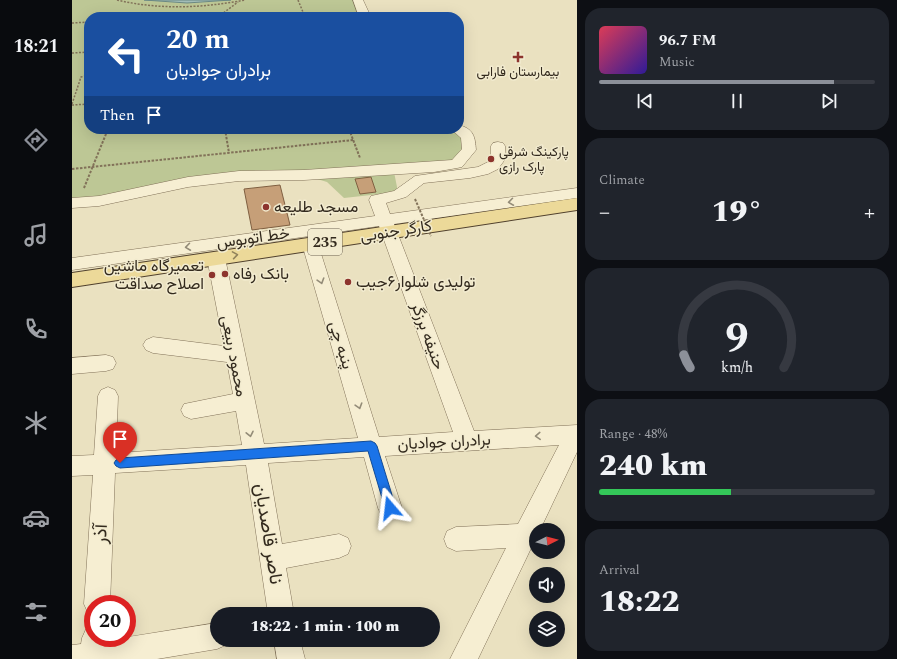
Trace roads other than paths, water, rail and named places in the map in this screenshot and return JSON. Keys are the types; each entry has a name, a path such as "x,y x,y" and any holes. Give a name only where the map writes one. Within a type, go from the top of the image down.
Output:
{"main road":[{"name":"کارگر جنوبی","path":"72,280 577,204"}],"street":[{"path":"358,0 363,12"},
{"path":"76,203 99,201 188,182 239,176 304,175 434,167 457,164 469,150 468,136 464,133"},
{"name":"حنیفه برزگر","path":"467,440 376,200 399,194 420,179 474,173 488,168 498,160 500,151 498,146"},
{"name":"خط اتوبوس","path":"72,264 577,193"},
{"name":"پنبه چی","path":"310,244 390,508"},
{"name":"محمود ربیعی","path":"216,258 243,401 255,454"},
{"path":"153,345 234,355"},
{"path":"72,366 106,363"},
{"name":"آذر","path":"98,595 108,396"},
{"path":"191,410 243,401"},
{"path":"464,659 576,436"},
{"name":"برادران جوادیان","path":"72,466 467,440 576,436"},
{"name":"ناصر قاصدیان","path":"255,454 280,607"},
{"path":"456,539 525,535"},
{"path":"271,558 339,546"},
{"path":"87,651 210,637"},
{"path":"289,647 292,659"}],"water":[{"path":"144,0 231,0 187,3"}],"place":[{"name":"بیمارستان فارابی","path":"518,57"},
{"name":"پارکینگ شرقی پارک رازی","path":"491,159"},
{"name":"مسجد طلیعه","path":"266,207"},
{"name":"بانک رفاه","path":"225,274"},
{"name":"تعمیرگاه ماشین اصلاح صداقت","path":"212,275"},
{"name":"تولیدی شلوار۶جیب","path":"348,282"}]}
